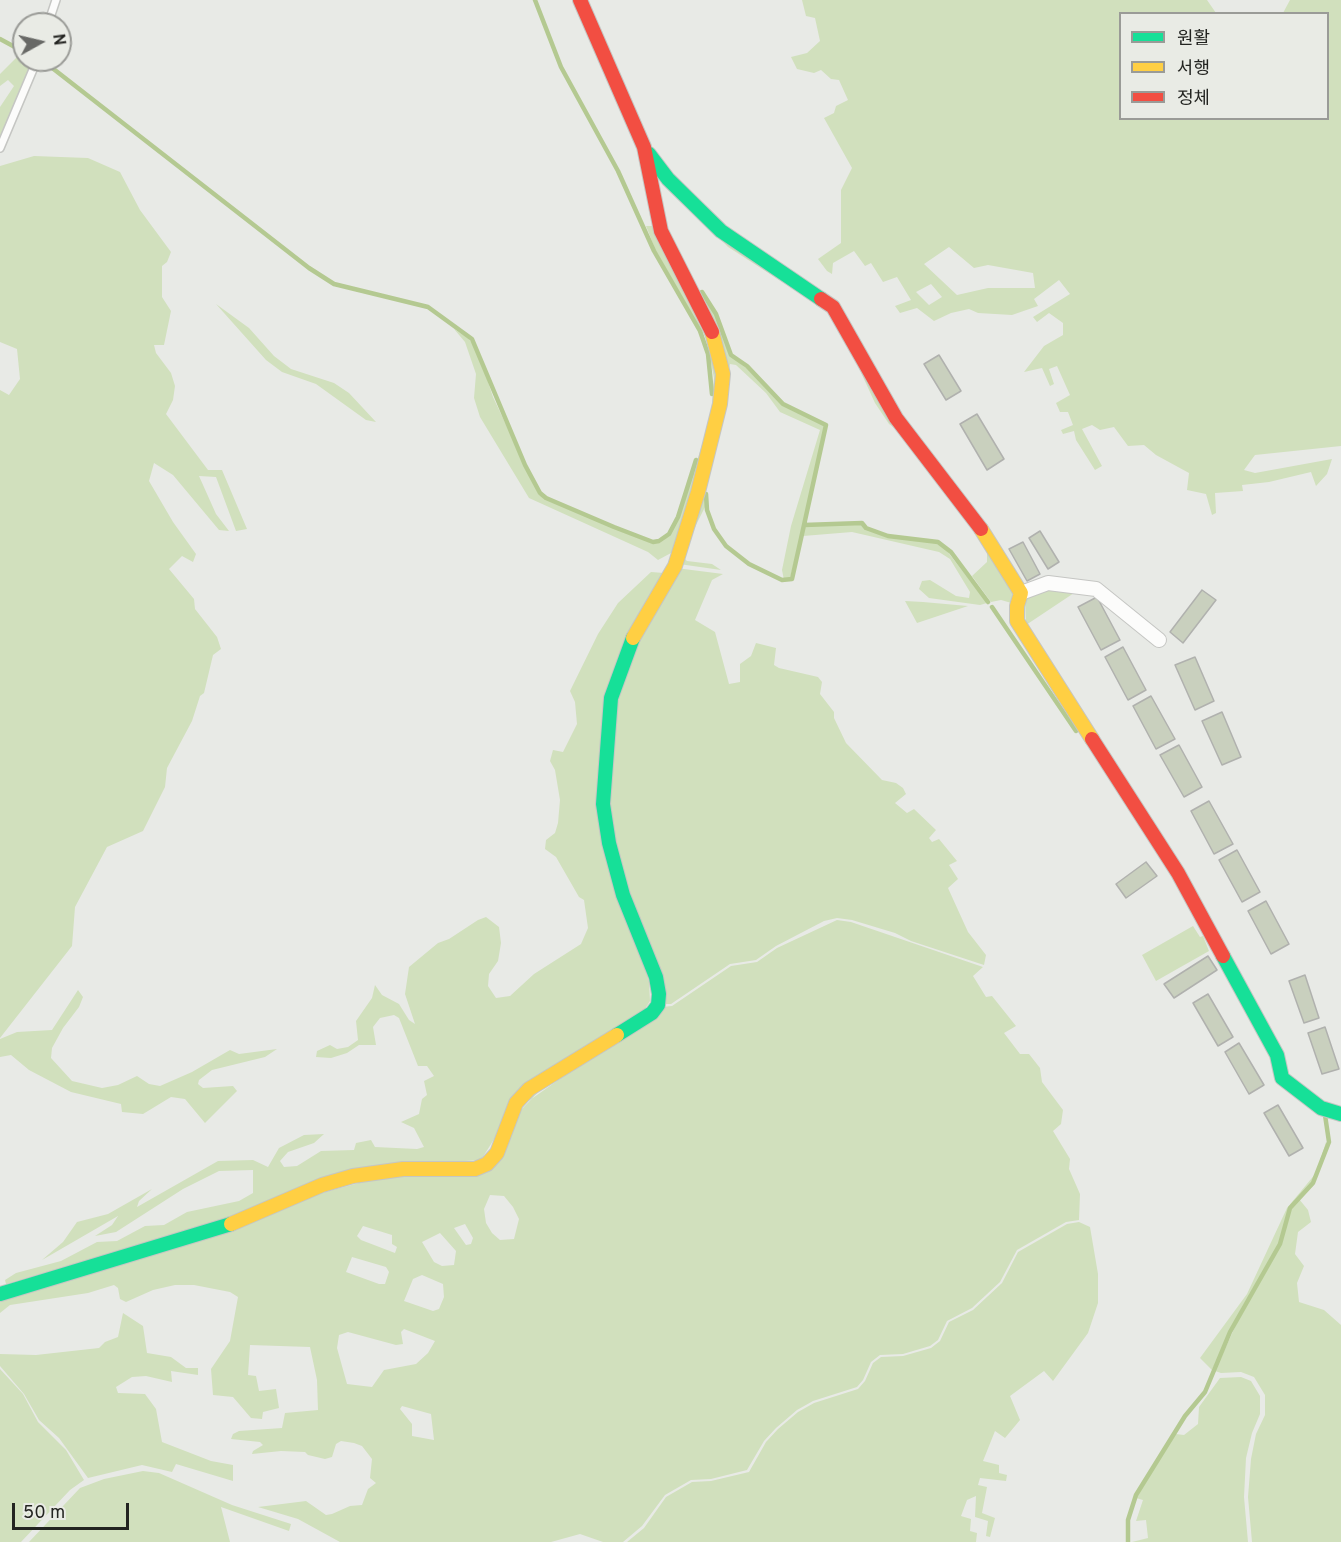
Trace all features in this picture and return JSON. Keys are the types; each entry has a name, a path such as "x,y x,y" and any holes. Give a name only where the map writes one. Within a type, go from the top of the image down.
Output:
{"street":[{"path":"0,1294 226,1226 332,1182 377,1172 475,1169 497,1153 507,1121 516,1103 530,1089 652,1013 658,1005 659,993 656,976 623,895 609,843 603,804 610,698 634,634 675,566 698,492 720,404 723,374 711,330 661,231 644,147 580,0"},
{"path":"644,147 668,179 721,231 833,307 896,418 972,516 1021,593 1017,606 1017,621 1178,873 1277,1055 1282,1078 1321,1108 1341,1114"},
{"path":"1021,593 1048,583 1096,589 1159,640"}],"lane":[{"path":"0,148 32,72"}],"green space":[{"path":"802,0 1207,0 1215,12 1119,12 1119,120 1329,120 1329,12 1284,12 1290,0 1341,0 1341,446 1255,455 1244,470 1255,473 1332,459 1327,474 1316,486 1311,472 1269,482 1242,485 1243,491 1215,493 1216,513 1212,515 1206,494 1187,490 1189,473 1156,455 1144,445 1128,446 1114,427 1100,430 1092,425 1082,429 1102,466 1095,470 1076,440 1074,431 1063,434 1061,430 1073,425 1068,412 1060,412 1056,403 1070,395 1057,366 1049,369 1054,384 1050,386 1042,368 1024,372 1044,346 1063,335 1063,323 1049,313 1037,322 1033,317 1070,294 1059,280 1034,299 1038,306 1012,315 978,313 969,309 951,313 934,321 917,308 900,313 895,306 911,300 897,277 883,282 871,263 865,266 854,251 833,263 832,274 827,271 818,259 841,243 841,190 852,168 824,118 834,113 836,106 848,100 839,80 831,79 821,70 814,73 797,69 791,57 807,53 820,41 815,18 806,16","holes":["949,247 974,268 988,265 1033,273 1035,288 988,288 957,295 924,264","931,284 942,297 929,305 916,292"]},
{"path":"12,62 12,72 30,72 0,142 0,107 14,86 8,80 0,86 0,74"},
{"path":"34,156 88,158 120,172 140,210 171,252 167,262 162,266 162,297 171,311 164,345 154,345 156,353 171,373 175,386 173,400 166,414 208,470 222,470 247,529 236,531 216,477 199,476 216,514 229,531 219,530 173,475 154,463 149,481 173,522 196,554 193,562 182,556 169,569 194,599 195,609 217,637 221,649 213,655 204,693 200,696 192,721 167,768 165,787 143,831 107,847 75,907 72,946 0,1038 0,390 9,395 20,379 17,349 0,342 0,166"},
{"path":"654,172 721,236 767,269 805,289 836,318 897,423 971,518 1019,593 1015,604 1001,600 991,602 972,576 987,562 987,552 959,507 900,432 889,424 875,403 846,340 826,310 728,247"},
{"path":"646,226 657,226 674,267 709,332 720,374 717,407 677,545 671,553 658,560 648,552 529,498 480,417 474,398 476,374 465,342 454,329 468,338 477,349 493,397 539,495 615,529 660,543 670,535 679,518 711,415 714,378 706,338 656,251"},
{"path":"693,280 716,317 731,356 783,406 825,426 790,578 784,580 782,570 791,526 820,430 780,412 766,393 736,365 730,364 705,490 706,505 686,545 684,558 687,561 712,564 721,570 679,564 725,387"},
{"path":"216,304 249,328 274,356 291,369 334,383 349,393 376,422 366,420 316,384 282,372 266,360"},
{"path":"861,524 866,529 888,537 938,543 944,547 987,603 980,605 929,598 919,589 922,581 930,580 956,596 969,598 970,592 950,559 939,552 852,532 803,536 805,526"},
{"path":"676,568 723,574 712,580 695,620 715,632 729,684 740,682 740,664 751,656 756,643 776,648 774,665 779,668 818,677 822,682 820,694 834,712 834,718 846,743 882,780 896,783 903,788 906,794 895,803 907,813 914,809 936,830 929,838 932,842 939,839 957,861 949,865 958,879 948,888 968,932 986,955 984,965 911,941 895,933 852,920 837,918 824,921 776,946 756,960 730,964 671,1004 662,1004 607,815 618,682"},
{"path":"651,572 664,573 628,636 597,806 649,982 650,1001 643,1012 569,1060 496,1136 481,1160 433,1163 229,1218 6,1284 5,1280 16,1273 61,1261 97,1242 117,1241 145,1226 164,1225 187,1212 239,1201 253,1193 253,1170 219,1171 183,1189 116,1232 95,1236 112,1225 118,1216 42,1260 63,1242 77,1222 108,1214 152,1189 139,1201 137,1207 218,1161 253,1160 268,1167 279,1148 304,1135 324,1134 314,1143 288,1152 280,1161 284,1167 297,1166 321,1151 354,1150 356,1143 371,1140 375,1147 417,1149 424,1147 414,1128 401,1122 419,1114 422,1099 427,1095 424,1081 434,1076 427,1066 418,1066 399,1018 394,1015 380,1018 373,1027 376,1045 359,1045 347,1053 331,1058 316,1057 317,1051 330,1045 337,1049 348,1047 358,1040 356,1021 372,998 375,985 382,995 399,1004 409,1020 415,1024 405,994 409,967 438,943 449,939 478,920 486,917 499,927 501,943 498,961 489,974 488,986 496,998 510,996 534,974 581,944 588,928 584,900 579,897 556,857 545,849 546,840 555,833 560,800 555,770 550,761 553,750 563,752 577,724 575,702 570,691 598,634 618,603"},
{"path":"1048,587 1077,591 1026,625 1025,600"},
{"path":"905,601 923,602 968,606 917,623"},
{"path":"837,920 851,922 983,967 973,976 986,997 992,996 1016,1026 1004,1033 1020,1054 1029,1054 1040,1068 1042,1082 1063,1110 1061,1124 1053,1131 1070,1159 1069,1169 1080,1194 1079,1220 1066,1222 1017,1250 1000,1282 972,1308 947,1321 938,1340 930,1346 903,1354 880,1355 871,1362 863,1380 857,1387 813,1401 797,1410 776,1428 764,1441 747,1470 711,1479 691,1480 665,1495 642,1526 623,1542 603,1542 580,1534 551,1542 340,1542 298,1519 258,1507 306,1501 326,1515 332,1514 350,1506 362,1505 368,1489 376,1483 370,1478 372,1459 362,1446 354,1443 341,1441 336,1444 332,1457 325,1459 308,1455 305,1452 281,1451 252,1454 263,1445 260,1442 231,1439 233,1434 239,1431 282,1428 285,1413 318,1410 317,1380 310,1347 250,1345 248,1375 256,1376 259,1391 276,1389 279,1408 263,1412 262,1419 251,1418 233,1397 213,1395 211,1369 230,1341 238,1297 230,1292 194,1285 175,1285 153,1290 126,1302 120,1299 118,1288 114,1285 88,1293 10,1305 0,1313 0,1298 321,1190 380,1176 474,1174 520,1107 662,1007 672,1006 731,966 757,962 777,948","holes":["490,1195 504,1196 519,1219 514,1239 500,1240 486,1223 484,1209","465,1224 473,1238 471,1244 466,1245 454,1228","363,1226 392,1235 392,1244 397,1247 395,1253 361,1240 357,1236","440,1233 456,1251 454,1265 442,1266 434,1262 422,1242","352,1257 386,1267 389,1272 385,1284 346,1272","422,1275 443,1284 444,1297 439,1309 433,1311 404,1301 413,1279","404,1329 435,1341 428,1353 416,1364 384,1370 372,1387 347,1384 337,1348 339,1335 348,1332 396,1345 403,1344 401,1332","402,1406 431,1414 434,1440 412,1436 412,1424 400,1409"]},
{"path":"1193,926 1200,937 1203,936 1209,951 1156,981 1142,955"},
{"path":"78,990 83,997 52,1048 51,1058 72,1081 102,1088 118,1085 137,1076 149,1084 160,1086 192,1072 230,1050 239,1054 277,1049 265,1057 212,1070 199,1080 198,1084 203,1088 233,1086 237,1091 205,1123 185,1099 171,1097 143,1114 122,1112 121,1104 71,1092 29,1070 11,1055 0,1057 0,1039 17,1032 52,1030"},
{"path":"1326,1142 1326,1150 1316,1172"},
{"path":"1316,1173 1312,1182 1289,1208 1279,1244 1242,1307 1212,1370 1200,1358 1247,1294 1287,1208"},
{"path":"1299,1199 1308,1210 1311,1222 1298,1232 1295,1254 1304,1266 1297,1283 1299,1302 1324,1310 1341,1325 1341,1542 1252,1542 1248,1497 1251,1459 1256,1434 1265,1415 1265,1395 1254,1377 1241,1372 1215,1371 1244,1307 1281,1244 1291,1208"},
{"path":"1079,1222 1090,1227 1098,1274 1098,1303 1088,1333 1053,1381 1044,1371 1010,1396 1020,1420 1005,1438 995,1431 983,1461 999,1465 999,1473 1007,1475 1006,1481 980,1478 978,1485 987,1487 982,1513 995,1518 990,1537 986,1536 988,1521 975,1517 976,1496 967,1500 961,1516 971,1519 970,1531 977,1533 976,1542 627,1542 644,1528 666,1497 692,1482 711,1481 749,1472 766,1442 778,1429 798,1412 814,1403 858,1389 865,1381 873,1363 881,1357 903,1356 931,1348 940,1341 949,1322 973,1310 1002,1283 1018,1252 1067,1224"},
{"path":"123,1313 143,1326 147,1353 171,1357 186,1368 198,1368 198,1375 171,1371 172,1382 146,1376 132,1377 116,1387 118,1393 145,1394 156,1409 162,1442 211,1461 233,1465 233,1481 176,1464 172,1472 142,1465 88,1478 59,1438 39,1420 24,1394 0,1366 0,1354 36,1355 99,1348 105,1342 118,1337"},
{"path":"0,1369 23,1394 38,1422 66,1450 84,1480 70,1490 21,1542 0,1542"},
{"path":"1241,1377 1251,1381 1260,1396 1260,1414 1252,1433 1246,1458 1244,1497 1248,1542 1132,1542 1148,1538 1146,1520 1136,1521 1143,1500 1136,1498 1148,1475 1176,1434 1184,1435 1198,1424 1199,1407 1220,1378"},
{"path":"143,1471 159,1473 232,1505 291,1524 289,1531 221,1507 230,1542 29,1542 80,1488 104,1479"}],"building":[{"path":"939,355 961,391 946,400 924,364"},
{"path":"977,414 1004,459 987,470 960,424"},
{"path":"1040,531 1059,562 1048,569 1029,538"},
{"path":"1023,542 1040,574 1027,581 1009,549"},
{"path":"1202,590 1216,600 1183,643 1170,632"},
{"path":"1097,597 1120,640 1101,650 1078,607"},
{"path":"1123,647 1146,690 1128,700 1105,657"},
{"path":"1195,657 1214,701 1195,710 1175,665"},
{"path":"1151,696 1175,739 1156,749 1133,706"},
{"path":"1222,712 1241,757 1222,765 1202,721"},
{"path":"1179,745 1202,787 1184,797 1160,755"},
{"path":"1209,801 1233,844 1214,854 1191,811"},
{"path":"1237,850 1260,892 1242,902 1219,860"},
{"path":"1146,862 1157,876 1126,898 1116,884"},
{"path":"1266,901 1289,944 1271,954 1248,911"},
{"path":"1208,956 1217,970 1174,998 1164,984"},
{"path":"1305,975 1319,1018 1304,1023 1289,981"},
{"path":"1208,994 1233,1037 1218,1046 1193,1003"},
{"path":"1325,1027 1339,1069 1322,1074 1308,1033"},
{"path":"1239,1043 1264,1085 1249,1094 1225,1052"},
{"path":"1278,1105 1303,1148 1289,1156 1264,1113"}],"waterway":[{"path":"535,0 561,67 618,171 654,251 700,331 708,354 712,394"},
{"path":"0,39 12,46"},
{"path":"57,72 309,268 334,284 428,307 472,339 525,465 540,493 546,498 653,542 659,541 669,534 678,517 696,460"},
{"path":"702,292 716,314 731,355 747,366 783,404 826,425 804,525 862,523 866,528 888,536 938,542 951,552 988,602"},
{"path":"706,494 707,510 714,529 726,546 749,564 782,580 792,579 804,525"},
{"path":"992,607 1076,731"},
{"path":"1128,1542 1128,1520 1136,1495 1185,1416 1205,1392 1230,1332 1280,1244 1290,1208 1313,1183 1329,1142 1325,1115"}],"traffic: fast":[{"path":"649,154 668,179 721,231 821,299"},
{"path":"617,1035 652,1013 658,1005 659,994 656,977 623,895 609,843 603,804 611,698 633,638"},
{"path":"1223,956 1277,1055 1282,1078 1321,1108 1341,1114"},
{"path":"0,1294 231,1224"}],"traffic: slow":[{"path":"633,638 675,566 698,492 720,404 723,374 712,332"},
{"path":"981,529 1021,593 1017,606 1017,621 1092,739"},
{"path":"231,1224 322,1185 353,1176 403,1169 475,1169 487,1164 497,1153 516,1103 529,1089 617,1035"}],"traffic: jam":[{"path":"580,0 644,147 661,231 712,332"},
{"path":"821,299 833,307 896,418 981,529"},
{"path":"1092,739 1178,873 1223,956"}]}
